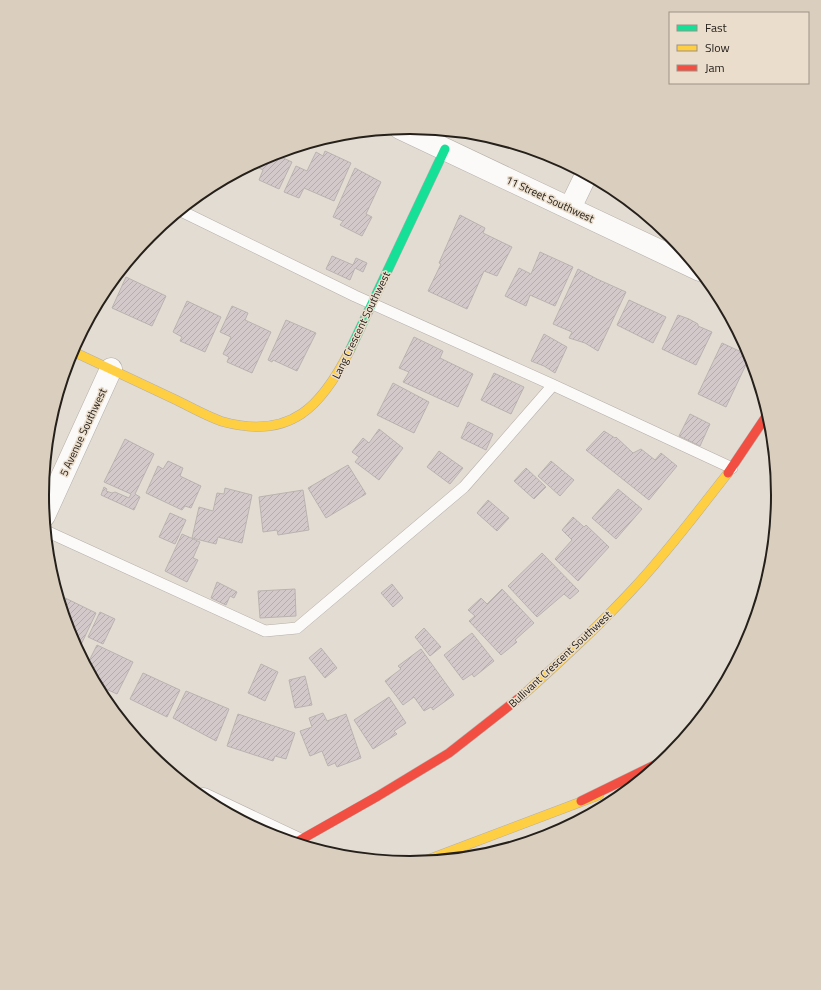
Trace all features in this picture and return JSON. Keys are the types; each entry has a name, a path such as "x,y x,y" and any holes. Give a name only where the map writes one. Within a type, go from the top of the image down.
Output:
{"main road":[{"name":"Lang Crescent Southwest","path":"78,354 223,422 250,427 273,428 298,417 314,405 330,387 343,366 445,149"},
{"name":"Bullivant Crescent Southwest","path":"302,839 378,796 449,753 519,699 583,640 633,589 680,535 732,468 764,419"},
{"path":"581,802 646,770"},
{"path":"439,855 625,786"}],"street":[{"name":"11 Street Southwest","path":"413,134 688,264"},
{"path":"570,208 584,179"},
{"name":"5 Avenue Southwest","path":"49,504 111,369"}],"lane":[{"path":"184,213 373,303 732,468"},
{"path":"51,533 265,631 297,628 464,487 553,385"}],"building":[{"path":"325,151 351,163 334,201 304,188 299,198 284,192 296,166 307,171 316,152 323,156"},
{"path":"282,157 292,162 279,189 259,180 263,170 258,168"},
{"path":"355,168 381,182 366,214 372,217 362,236 340,225 343,221 333,217"},
{"path":"460,215 485,228 483,233 512,247 497,276 484,271 467,309 428,291 441,264 439,263"},
{"path":"540,252 573,267 555,306 530,295 526,306 505,296 519,268 531,274"},
{"path":"332,256 353,265 356,258 367,263 363,272 355,268 350,280 326,269"},
{"path":"578,269 626,292 598,351 585,343 569,338 572,332 553,324"},
{"path":"126,277 166,296 152,326 112,308"},
{"path":"629,300 666,317 653,343 617,325"},
{"path":"187,301 221,317 205,352 180,341 182,337 173,332"},
{"path":"232,306 248,313 245,320 271,332 252,373 227,362 229,357 223,354 231,337 220,332"},
{"path":"678,315 689,319 698,324 698,326 712,332 696,365 662,349"},
{"path":"286,320 316,333 297,371 273,360 272,362 268,360"},
{"path":"544,334 567,347 555,373 544,366 531,361"},
{"path":"414,337 443,351 440,358 473,374 458,407 403,382 409,372 399,368"},
{"path":"722,343 742,352 747,363 726,407 698,394"},
{"path":"494,373 524,387 511,414 481,400"},
{"path":"393,383 429,402 414,433 377,415"},
{"path":"690,414 710,424 700,446 679,436"},
{"path":"468,422 493,434 486,450 461,438"},
{"path":"379,429 403,448 379,480 355,462 359,457 352,452 363,438 369,443"},
{"path":"604,431 615,438 616,437 633,453 641,449 655,460 661,453 677,466 649,500 586,450"},
{"path":"125,439 154,454 135,494 140,497 134,510 101,495 104,487 107,489 106,491 112,493 115,492 129,498 131,494 104,482"},
{"path":"439,451 463,468 450,484 427,467"},
{"path":"168,461 183,468 180,476 201,486 191,508 185,506 182,510 146,493 158,466 163,469"},
{"path":"551,461 574,480 560,496 538,476"},
{"path":"348,465 366,494 326,518 308,488"},
{"path":"526,468 546,487 534,499 514,481"},
{"path":"225,488 252,495 242,543 218,537 216,544 192,538 199,507 213,511 217,493 224,494"},
{"path":"618,489 642,509 616,539 592,518"},
{"path":"303,490 309,530 278,535 277,530 263,532 259,497"},
{"path":"488,500 509,518 497,531 477,513"},
{"path":"170,513 186,520 175,544 159,537"},
{"path":"573,517 584,527 586,525 609,547 578,581 555,559 572,540 562,530"},
{"path":"182,534 200,542 193,558 198,560 187,582 165,571"},
{"path":"542,553 579,591 570,599 564,594 537,617 508,586"},
{"path":"217,582 237,592 234,598 230,596 226,605 211,598"},
{"path":"392,584 403,598 393,607 381,593"},
{"path":"295,589 296,616 260,618 258,591"},
{"path":"502,589 534,623 515,640 517,642 501,655 469,621 475,616 468,610 481,598 487,604"},
{"path":"64,597 96,613 81,644"},
{"path":"100,612 115,619 103,644 88,637"},
{"path":"424,628 441,647 430,656 415,637"},
{"path":"472,633 494,661 474,677 472,674 463,680 444,655"},
{"path":"97,645 133,662 117,694 105,689 89,661"},
{"path":"321,648 337,668 325,678 309,658"},
{"path":"421,649 454,695 433,710 431,707 424,711 414,697 403,705 385,681 401,669 398,666"},
{"path":"261,664 278,672 265,701 248,693"},
{"path":"143,673 180,690 167,717 130,699"},
{"path":"305,676 312,705 295,708 289,680"},
{"path":"186,691 229,709 216,741 173,718"},
{"path":"389,697 406,723 394,731 397,734 373,749 354,720"},
{"path":"323,713 327,721 346,714 361,758 337,767 335,763 328,766 322,751 310,756 300,731 312,727 309,718"},
{"path":"238,714 295,733 286,759 275,756 273,761 227,746"}],"traffic: fast":[{"path":"350,350 445,149"}],"traffic: slow":[{"path":"78,354 212,418 224,422 248,426 268,426 286,422 302,414 315,402 328,387 350,350"},
{"path":"523,695 579,644 645,576 670,547 728,473"},
{"path":"439,855 599,795"}],"traffic: jam":[{"path":"728,473 764,419"},
{"path":"302,839 378,796 449,753 523,695"},
{"path":"581,801 647,769"}]}
